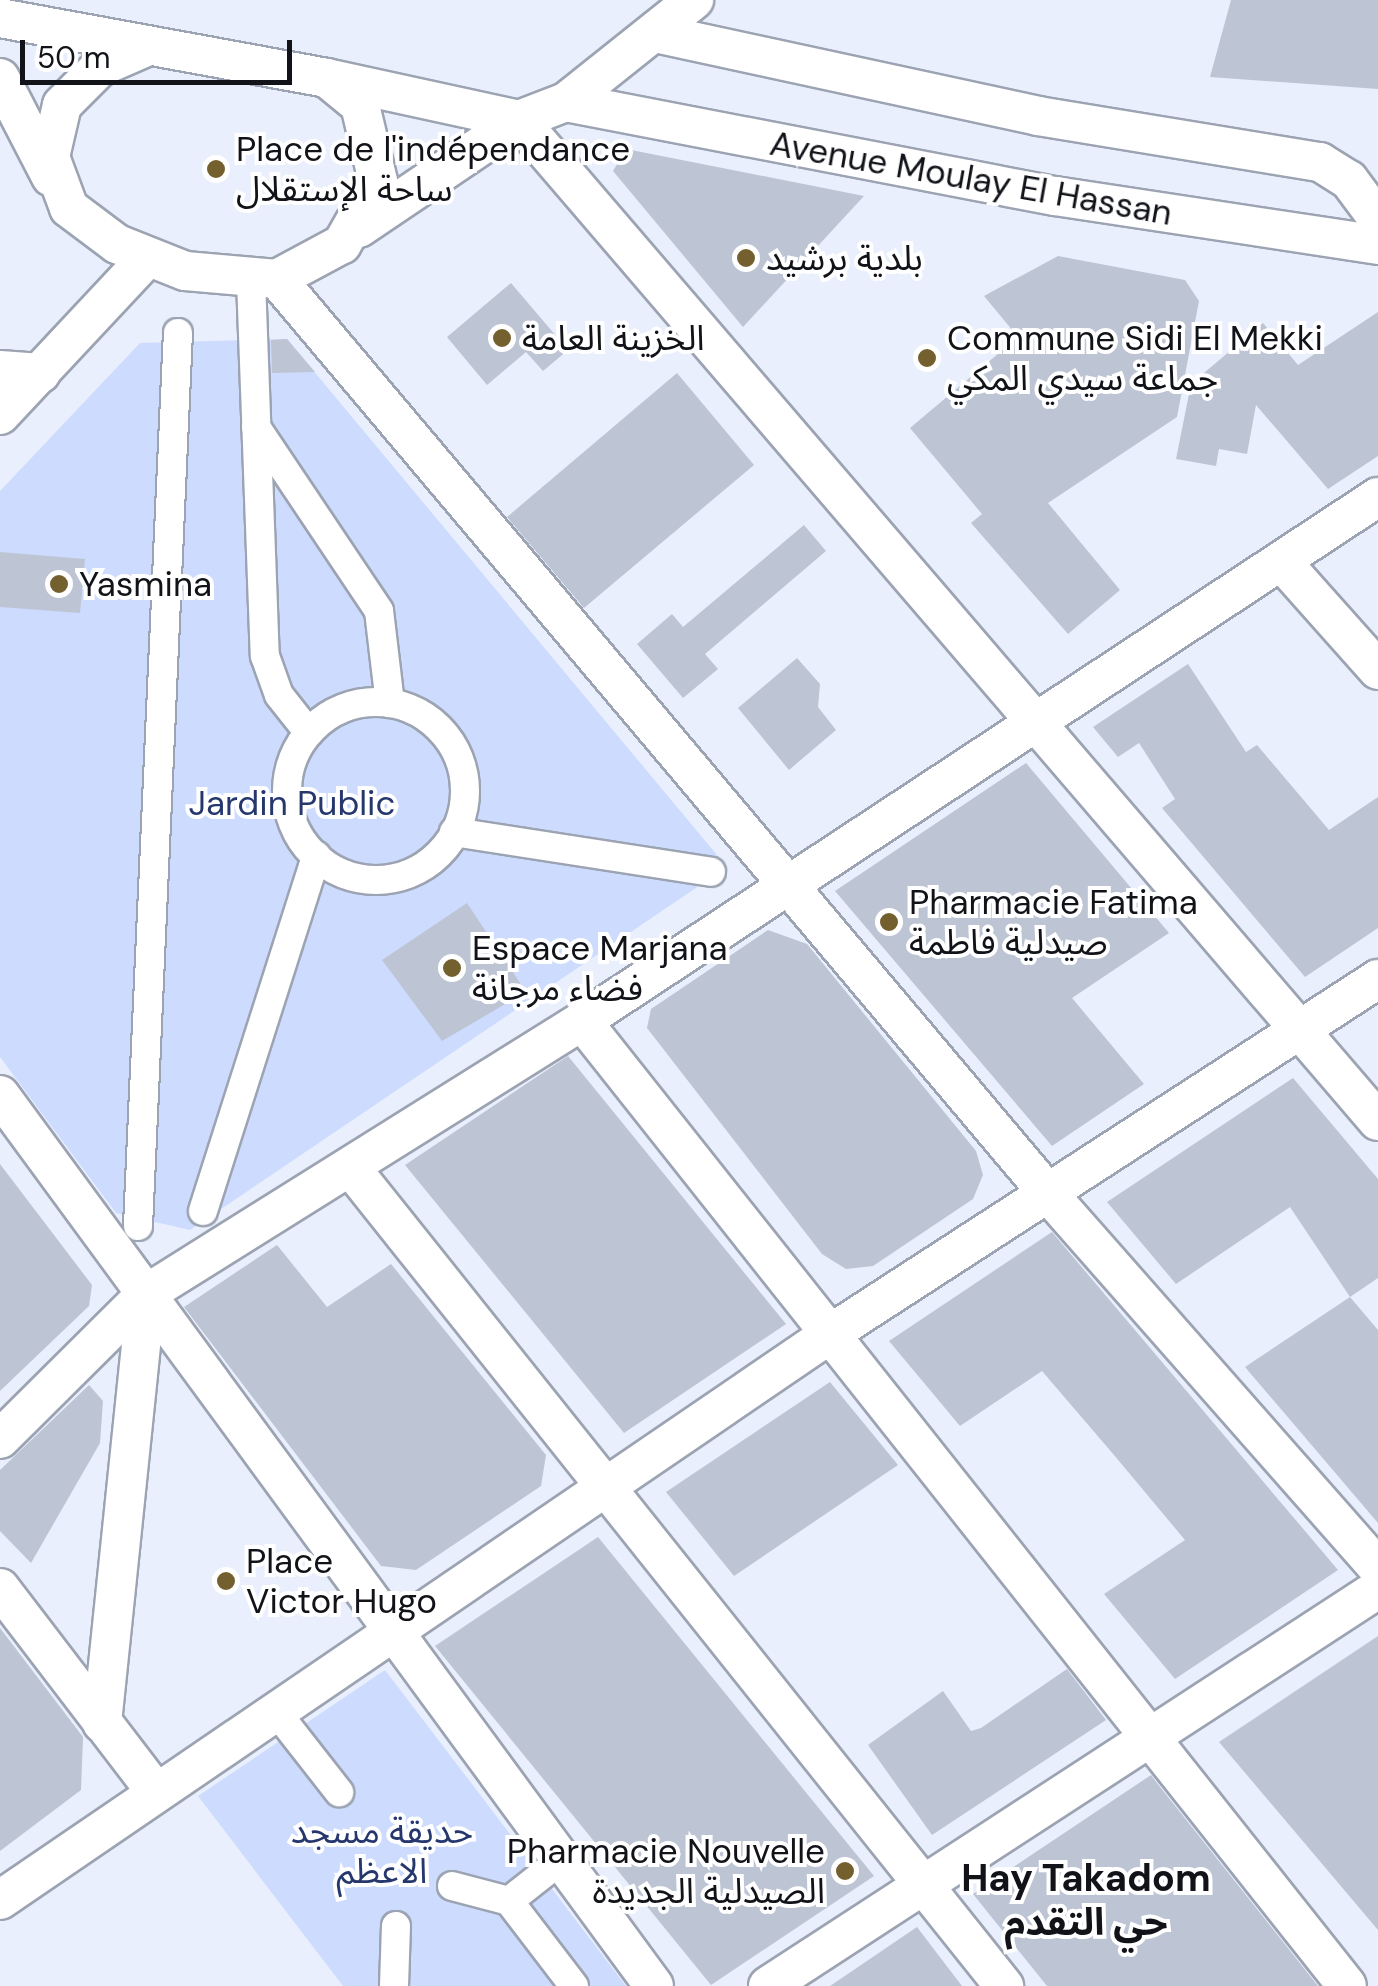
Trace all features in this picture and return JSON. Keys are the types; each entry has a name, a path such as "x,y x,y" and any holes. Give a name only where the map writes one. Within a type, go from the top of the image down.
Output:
{"street":[{"path":"0,78 56,184 89,227 147,258 264,279 342,244 519,120 566,102 694,0"},
{"path":"0,18 146,48 327,78 519,120 1378,1121"},
{"path":"655,33 1038,116 1320,162 1348,180 1378,219"},
{"path":"56,184 52,130 62,105 100,67 146,48"},
{"path":"327,78 360,104 378,180 342,244"},
{"name":"Avenue Moulay El Hassan","path":"566,102 1073,199 1378,245"},
{"path":"0,415 147,258"},
{"path":"264,279 256,427 265,656 279,696 309,733"},
{"path":"264,279 789,883 1046,1190 1378,1568"},
{"path":"138,1226 178,334"},
{"path":"0,370 41,373"},
{"path":"256,427 379,611 390,702"},
{"path":"0,1439 146,1294 582,1021 1378,497"},
{"path":"1281,561 1378,670"},
{"path":"390,702 428,719 456,751 465,792 454,832 408,876 357,878 316,856 288,796 309,733 345,707 390,702"},
{"path":"454,832 711,872"},
{"path":"203,1211 316,856"},
{"path":"0,1900 153,1788 830,1334 1046,1190 1378,979"},
{"path":"582,1021 1347,1986"},
{"path":"0,1094 654,1986"},
{"path":"351,1168 1004,1986"},
{"path":"102,1723 146,1294"},
{"path":"0,1588 153,1788"},
{"path":"768,1986 1152,1740 1378,1588"},
{"path":"288,1727 339,1792"},
{"path":"509,1900 547,1871"},
{"path":"452,1886 509,1900 574,1986"},
{"path":"394,1986 396,1926"}],"green space":[{"name":"Jardin Public","path":"287,339 727,867 190,1230 116,1213 0,1057 0,491 140,343"},
{"name":"حديقة مسجد الاعظم","path":"385,1670 626,1986 343,1986 198,1796"}],"building":[{"path":"1231,0 1378,0 1378,89 1210,77"},
{"name":"بلدية برشيد","path":"626,149 864,196 743,327 613,171"},
{"path":"1058,256 1185,280 1199,301 1177,417 1048,503 1120,590 1068,634 971,523 982,514 910,428 1018,337 984,296"},
{"name":"الخزينة العامة","path":"511,283 568,350 543,371 526,352 487,385 447,337"},
{"path":"1378,312 1378,456 1328,489 1256,405 1247,454 1219,449 1216,466 1176,459 1191,384 1263,323 1298,365"},
{"path":"287,339 315,372 272,373 271,340"},
{"path":"677,373 754,465 584,608 507,517"},
{"path":"804,525 826,551 705,654 718,669 683,698 637,644 672,614 683,627"},
{"path":"0,552 85,559 80,613 0,607"},
{"path":"797,658 820,684 818,707 836,730 789,770 738,708"},
{"path":"1188,664 1246,752 1257,745 1329,830 1378,797 1378,928 1305,977 1162,808 1175,799 1139,743 1118,757 1093,727"},
{"path":"1026,763 1169,933 1072,998 1144,1084 1052,1146 835,891"},
{"name":"Espace Marjana فضاء مرجانة","path":"467,903 526,992 442,1041 382,960"},
{"path":"768,930 807,944 976,1151 983,1175 973,1199 873,1266 846,1269 822,1254 647,1028 651,1009"},
{"path":"568,1056 786,1324 624,1433 405,1165"},
{"path":"1293,1078 1378,1179 1378,1278 1350,1297 1290,1207 1176,1284 1107,1202"},
{"path":"0,1164 92,1285 89,1306 0,1391"},
{"path":"1052,1232 1338,1570 1175,1679 1104,1594 1185,1540 1114,1455 1042,1371 960,1426 889,1341"},
{"path":"277,1245 327,1307 391,1264 546,1455 541,1486 416,1570 381,1566 184,1307"},
{"path":"1350,1297 1378,1330 1378,1523 1245,1367"},
{"path":"830,1382 898,1465 734,1576 666,1492"},
{"path":"89,1385 103,1401 100,1443 31,1563 0,1531 0,1470"},
{"path":"598,1537 874,1876 711,1985 435,1646"},
{"path":"0,1628 83,1737 81,1790 0,1851"},
{"path":"1378,1636 1378,1930 1219,1742"},
{"path":"1067,1669 1106,1720 932,1835 868,1745 943,1691 971,1731 981,1728"},
{"path":"1151,1775 1318,1986 1047,1986 973,1894"},
{"path":"917,1927 962,1986 830,1986"}],"place":[{"name":"Place de l'indépendance ساحة الإستقلال","path":"216,169"},
{"name":"بلدية برشيد","path":"746,258"},
{"name":"الخزينة العامة","path":"502,338"},
{"name":"Commune Sidi El Mekki جماعة سيدي المكي","path":"927,358"},
{"name":"Yasmina","path":"59,584"},
{"name":"Pharmacie Fatima صيدلية فاطمة","path":"889,922"},
{"name":"Espace Marjana فضاء مرجانة","path":"452,968"},
{"name":"Place Victor Hugo","path":"226,1581"},
{"name":"Pharmacie Nouvelle الصيدلية الجديدة","path":"845,1871"}],"district":[{"name":"Hay Takadom حي التقدم","path":"1086,1901"}]}
